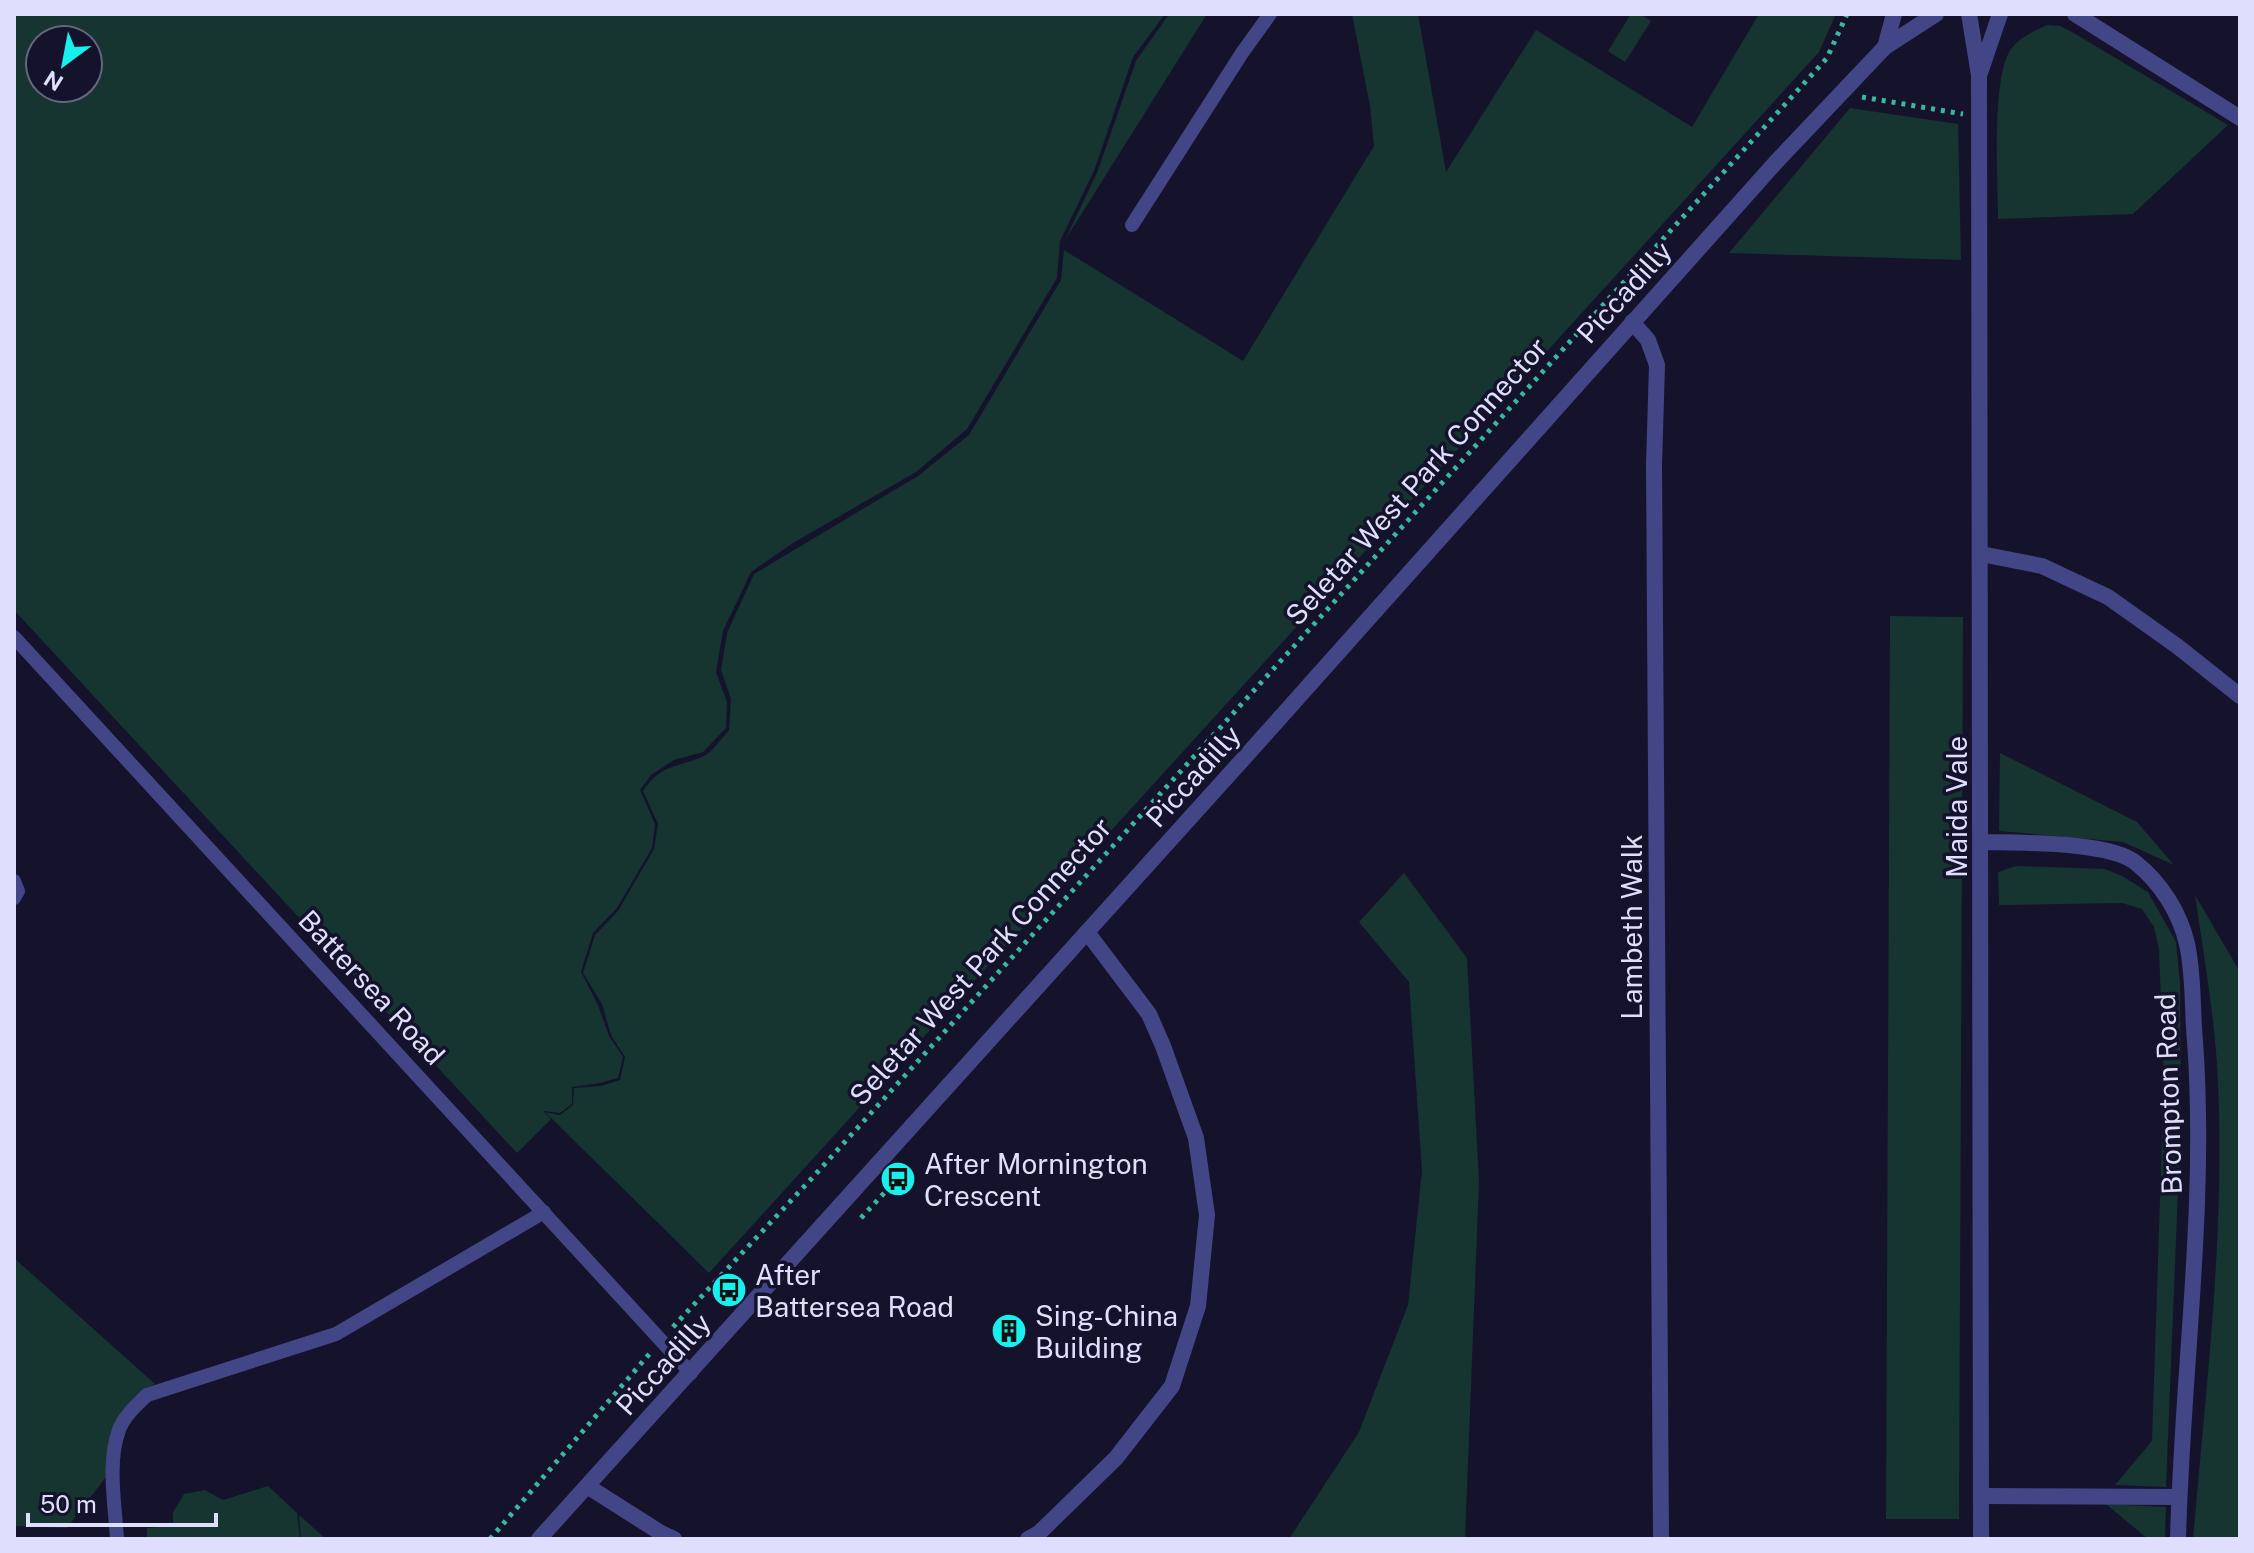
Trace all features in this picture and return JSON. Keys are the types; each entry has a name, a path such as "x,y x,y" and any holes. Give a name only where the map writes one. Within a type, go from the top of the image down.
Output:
{"street":[{"name":"Piccadilly","path":"1885,47 1894,14"},
{"name":"Piccadilly","path":"539,1539 1841,93 1885,47 1936,14"},
{"name":"Maida Vale","path":"1969,14 1979,75 1980,117 1981,1539"},
{"name":"Maida Vale","path":"1979,75 2000,14"},
{"path":"2082,16 2240,118"},
{"name":"Lambeth Walk","path":"1632,322 1648,340 1657,365 1654,479 1661,1539"},
{"path":"1981,554 2042,566 2108,597 2240,696"},
{"name":"Brompton Road","path":"1982,842 2064,845 2119,853 2147,873 2176,911 2187,945 2199,1100 2198,1222 2178,1539"},
{"path":"1028,1539 1039,1533 1116,1458 1172,1386 1198,1306 1206,1230 1207,1215 1196,1138 1167,1055 1149,1014 1087,932"},
{"path":"587,1486 674,1539"},
{"path":"1981,1496 2179,1497"}],"lane":[{"path":"1132,225 1270,14"},
{"name":"Battersea Road","path":"14,637 691,1373"},
{"path":"14,881 18,891 14,898"},
{"path":"117,1539 114,1450 119,1428 147,1395 336,1334 544,1212"}],"path":[{"name":"Seletar West Park Connector","path":"490,1539 661,1340 813,1177 1827,58 1847,14"},
{"path":"1841,93 1980,117"},
{"path":"861,1218 900,1176"}],"green space":[{"path":"14,14 1165,14 1133,57 1094,171 1060,241 1057,278 967,429 916,472 793,543 751,572 723,631 716,672 727,702 726,728 703,752 674,760 651,775 640,790 655,824 652,848 617,908 593,933 581,972 609,1036 623,1057 618,1078 572,1087 572,1104 560,1113 543,1111 551,1119 517,1153 14,610"},
{"path":"1169,14 1207,14 1065,240 1097,173 1136,61"},
{"path":"1352,14 1418,14 1446,172 1536,30 1692,127 1759,14 1836,14 1819,52 709,1273 545,1112 560,1115 573,1105 574,1088 601,1086 620,1080 625,1057 611,1035 602,1004 583,973 595,935 618,911 654,849 658,824 643,791 663,771 706,755 729,730 731,699 721,670 727,633 754,574 918,476 969,435 1061,280 1064,250 1243,361 1374,146 1370,106"},
{"path":"1631,14 1640,14 1651,21 1625,62 1608,51"},
{"path":"2047,25 2060,26 2072,32 2228,125 2133,214 1998,219 1998,105 2005,63 2011,49 2019,41"},
{"path":"1850,108 1958,124 1961,260 1729,253"},
{"path":"1890,616 1963,617 1959,1519 1886,1519"},
{"path":"2000,753 2137,822 2174,865 2123,842 1999,831"},
{"path":"2016,866 2105,869 2122,876 2148,892 2176,942 2180,983 2181,1116 2166,1487 2115,1485 2152,1441 2164,1080 2159,949 2154,927 2142,909 2122,903 1999,905 1998,872"},
{"path":"1404,873 1467,958 1479,1181 1465,1539 1289,1539 1359,1432 1408,1305 1422,1171 1409,982 1359,922"},
{"path":"2195,895 2240,972 2240,1539 2193,1539 2213,1311 2219,1196 2218,1082 2209,988"},
{"path":"14,1258 155,1384 141,1391 109,1473 67,1528 14,1526"},
{"path":"268,1486 297,1513 300,1539 147,1539 147,1528 173,1526 173,1512 184,1494 205,1490 223,1500"},
{"path":"2106,1504 2166,1507 2165,1539 2148,1539"},
{"path":"299,1515 326,1539 301,1539"}],"place":[{"name":"After Mornington Crescent","path":"898,1179"},
{"name":"After Battersea Road","path":"729,1290"},
{"name":"Sing-China Building","path":"1009,1331"}]}
